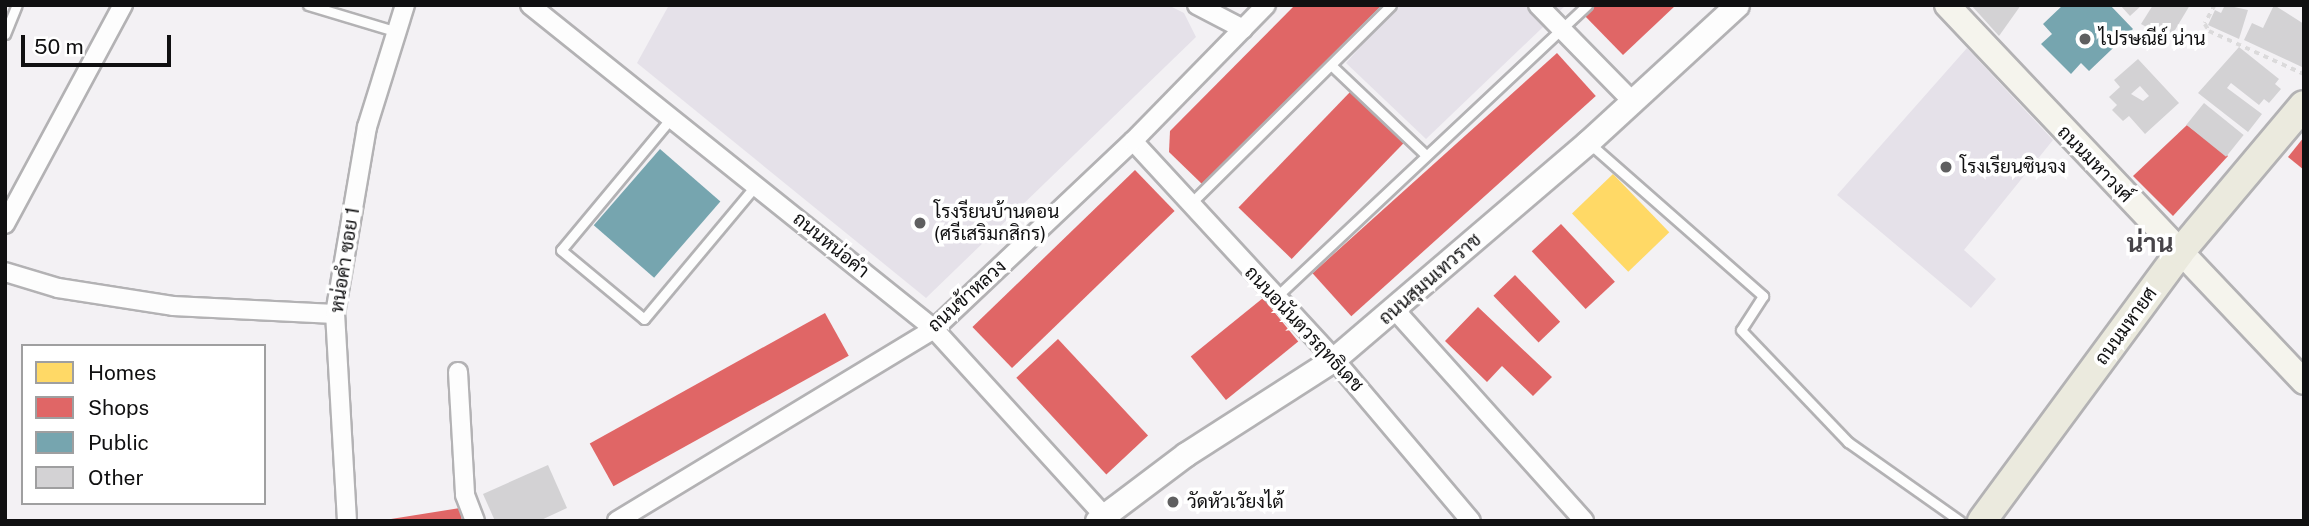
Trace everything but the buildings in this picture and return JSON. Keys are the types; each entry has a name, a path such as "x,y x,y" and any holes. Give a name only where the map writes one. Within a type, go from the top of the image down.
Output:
{"main road":[{"name":"ถนนมหาวงศ์","path":"1947,5 2304,382"},
{"name":"ถนนมหายศ","path":"1982,521 2179,252 2304,105"}],"street":[{"path":"5,224 123,5"},
{"name":"หน่อคำ ซอย 1","path":"346,521 335,314 366,127 394,31 405,5"},
{"name":"ถนนหน่อคำ","path":"530,5 934,329 1100,518"},
{"path":"1197,5 1243,29"},
{"name":"ถนนข้าหลวง","path":"617,521 635,516 934,329 1133,141 1266,5"},
{"path":"1538,5 1633,102"},
{"name":"ถนนสุมนเทวราช","path":"1100,518 1186,454 1334,359 1395,310 1633,102 1737,5"},
{"name":"ถนนอนันตวรฤทธิเดช","path":"1133,141 1189,205 1334,359 1471,521"},
{"path":"5,272 58,288 173,306 335,314"},
{"path":"1395,310 1584,521"},
{"path":"458,372 465,495 475,521"}],"lane":[{"path":"5,34 17,5"},
{"path":"308,5 394,31"},
{"path":"1189,205 1391,5"},
{"path":"1276,298 1587,5"},
{"path":"1331,65 1426,155"},
{"path":"672,117 561,250 644,319 756,185"},
{"path":"1588,142 1763,296 1741,330 1848,442 1961,521"}],"path":[{"path":"2215,5 2206,24 2209,31 2304,74"}],"shaded area":[{"name":"โรงรียนบ้านดอน (ศรีเสริมกสิกร)","path":"669,5 1168,5 1184,13 1196,37 926,298 637,63"},
{"path":"1397,5 1566,5 1426,139 1346,63"},
{"name":"โรงเรียนซินจง","path":"1967,48 2053,140 1964,250 1996,279 1971,308 1837,195"}],"place":[{"name":"ไปรษณีย์ น่าน","path":"2085,39"},
{"name":"โรงเรียนซินจง","path":"1946,167"},
{"name":"โรงรียนบ้านดอน (ศรีเสริมกสิกร)","path":"920,223"},
{"name":"วัดหัวเวัยงไต้","path":"1173,502"}],"district":[{"name":"น่าน","path":"2150,243"}]}
